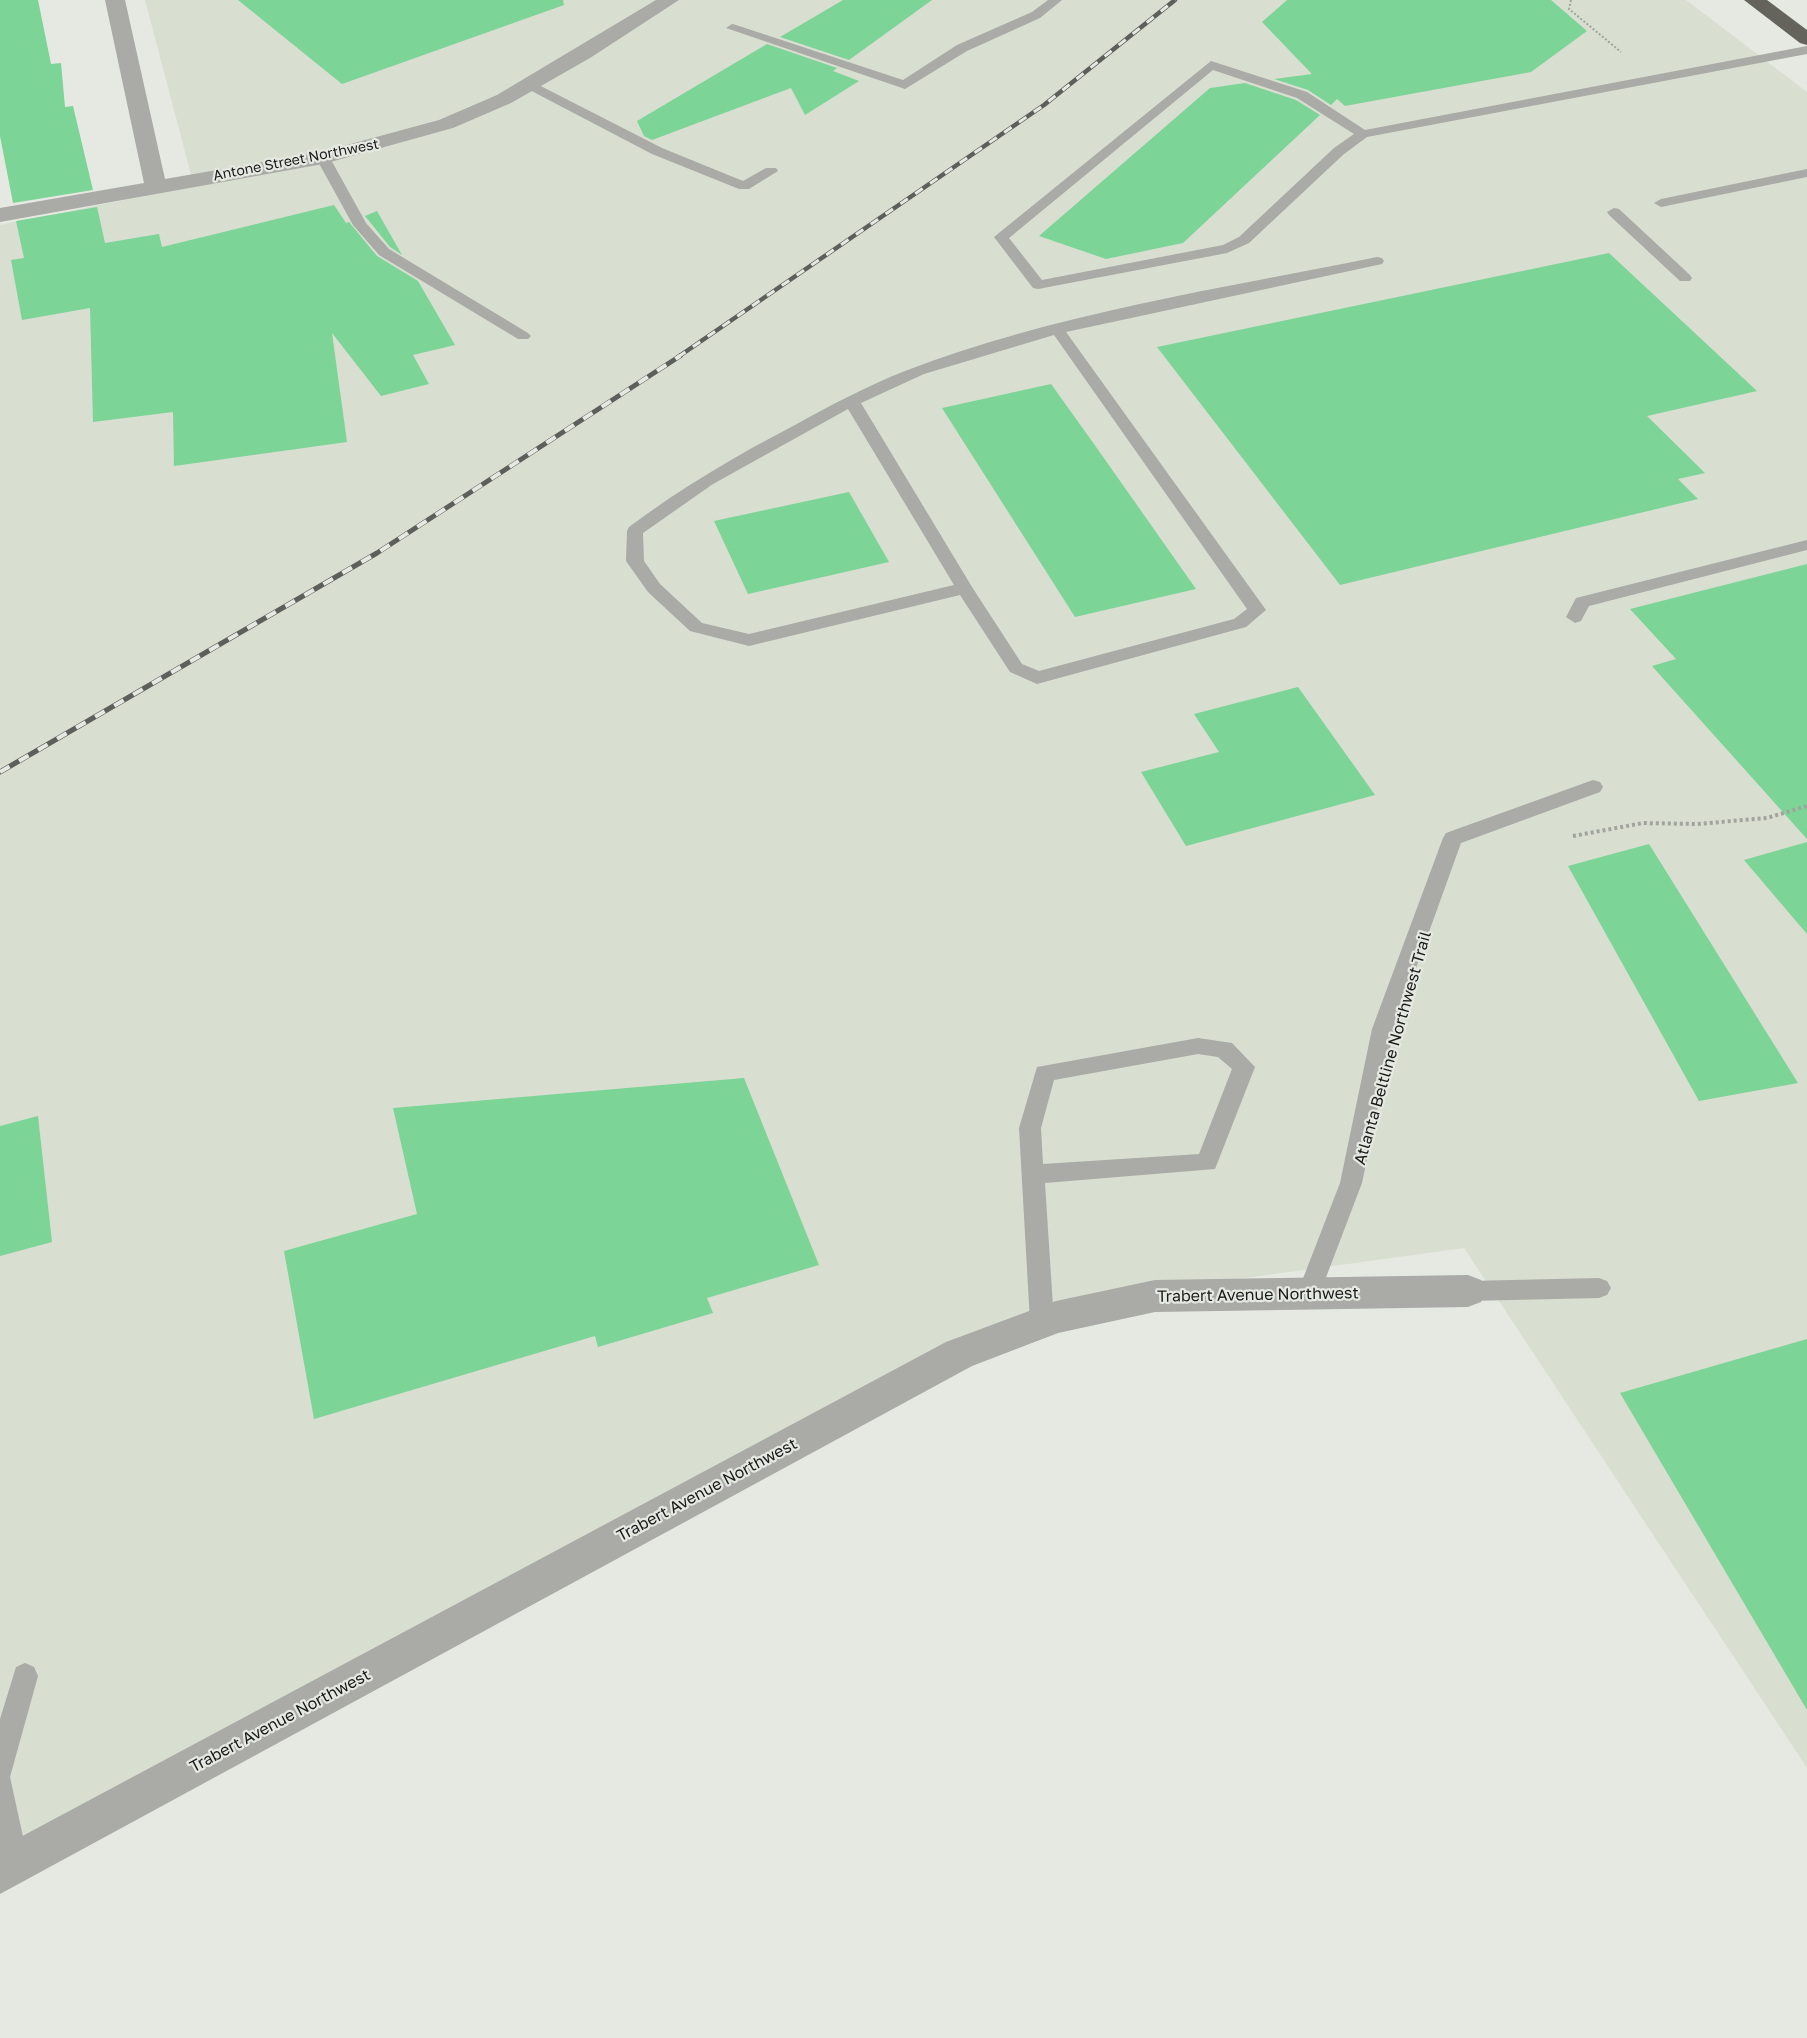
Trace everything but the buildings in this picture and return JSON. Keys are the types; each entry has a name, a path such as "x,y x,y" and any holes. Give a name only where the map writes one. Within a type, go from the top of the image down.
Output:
{"highway":[{"path":"1754,0 1807,39"}],"street":[{"path":"115,0 156,187"},
{"name":"Antone Street Northwest","path":"0,215 323,158 446,124 529,84 669,0"},
{"name":"Trabert Avenue Northwest","path":"7,1868 959,1354 1042,1322 1155,1296 1468,1291"}],"lane":[{"path":"742,20 732,28 905,85 962,48 1036,15 1056,0"},
{"path":"1363,134 1302,95 1212,65 1001,237 1038,285 1227,249 1244,240 1339,151 1363,134 1807,50"},
{"path":"529,84 657,152 744,186 771,171"},
{"path":"323,158 360,225 384,252 436,281 523,336"},
{"path":"1661,203 1807,173"},
{"path":"1614,212 1685,278"},
{"path":"964,588 749,639 696,627 654,588 635,561 635,531 666,506 740,460 917,371 1057,329 1377,261"},
{"path":"852,402 964,588 1017,668 1037,678 1240,623 1257,610 1057,329"},
{"path":"1575,617 1582,602 1807,545"},
{"path":"1309,1294 1351,1183 1383,1029 1453,838 1593,787"},
{"path":"1034,1174 1207,1163 1244,1067 1224,1048 1198,1046 1045,1073 1030,1128 1042,1322"},
{"path":"1468,1291 1599,1288"},
{"path":"0,1769 25,1676"},
{"path":"0,1786 7,1868"}],"path":[{"path":"1571,0 1569,9 1628,59"},
{"path":"1568,837 1643,822 1697,824 1767,818 1807,806"}],"shaded area":[{"path":"145,0 1686,0 1807,92 1807,1768 1464,1248 1216,1282 949,1369 0,1892 0,225 194,186"}],"railway":[{"path":"678,357 1044,105 1175,0"},
{"path":"0,772 377,553 680,356"}]}
